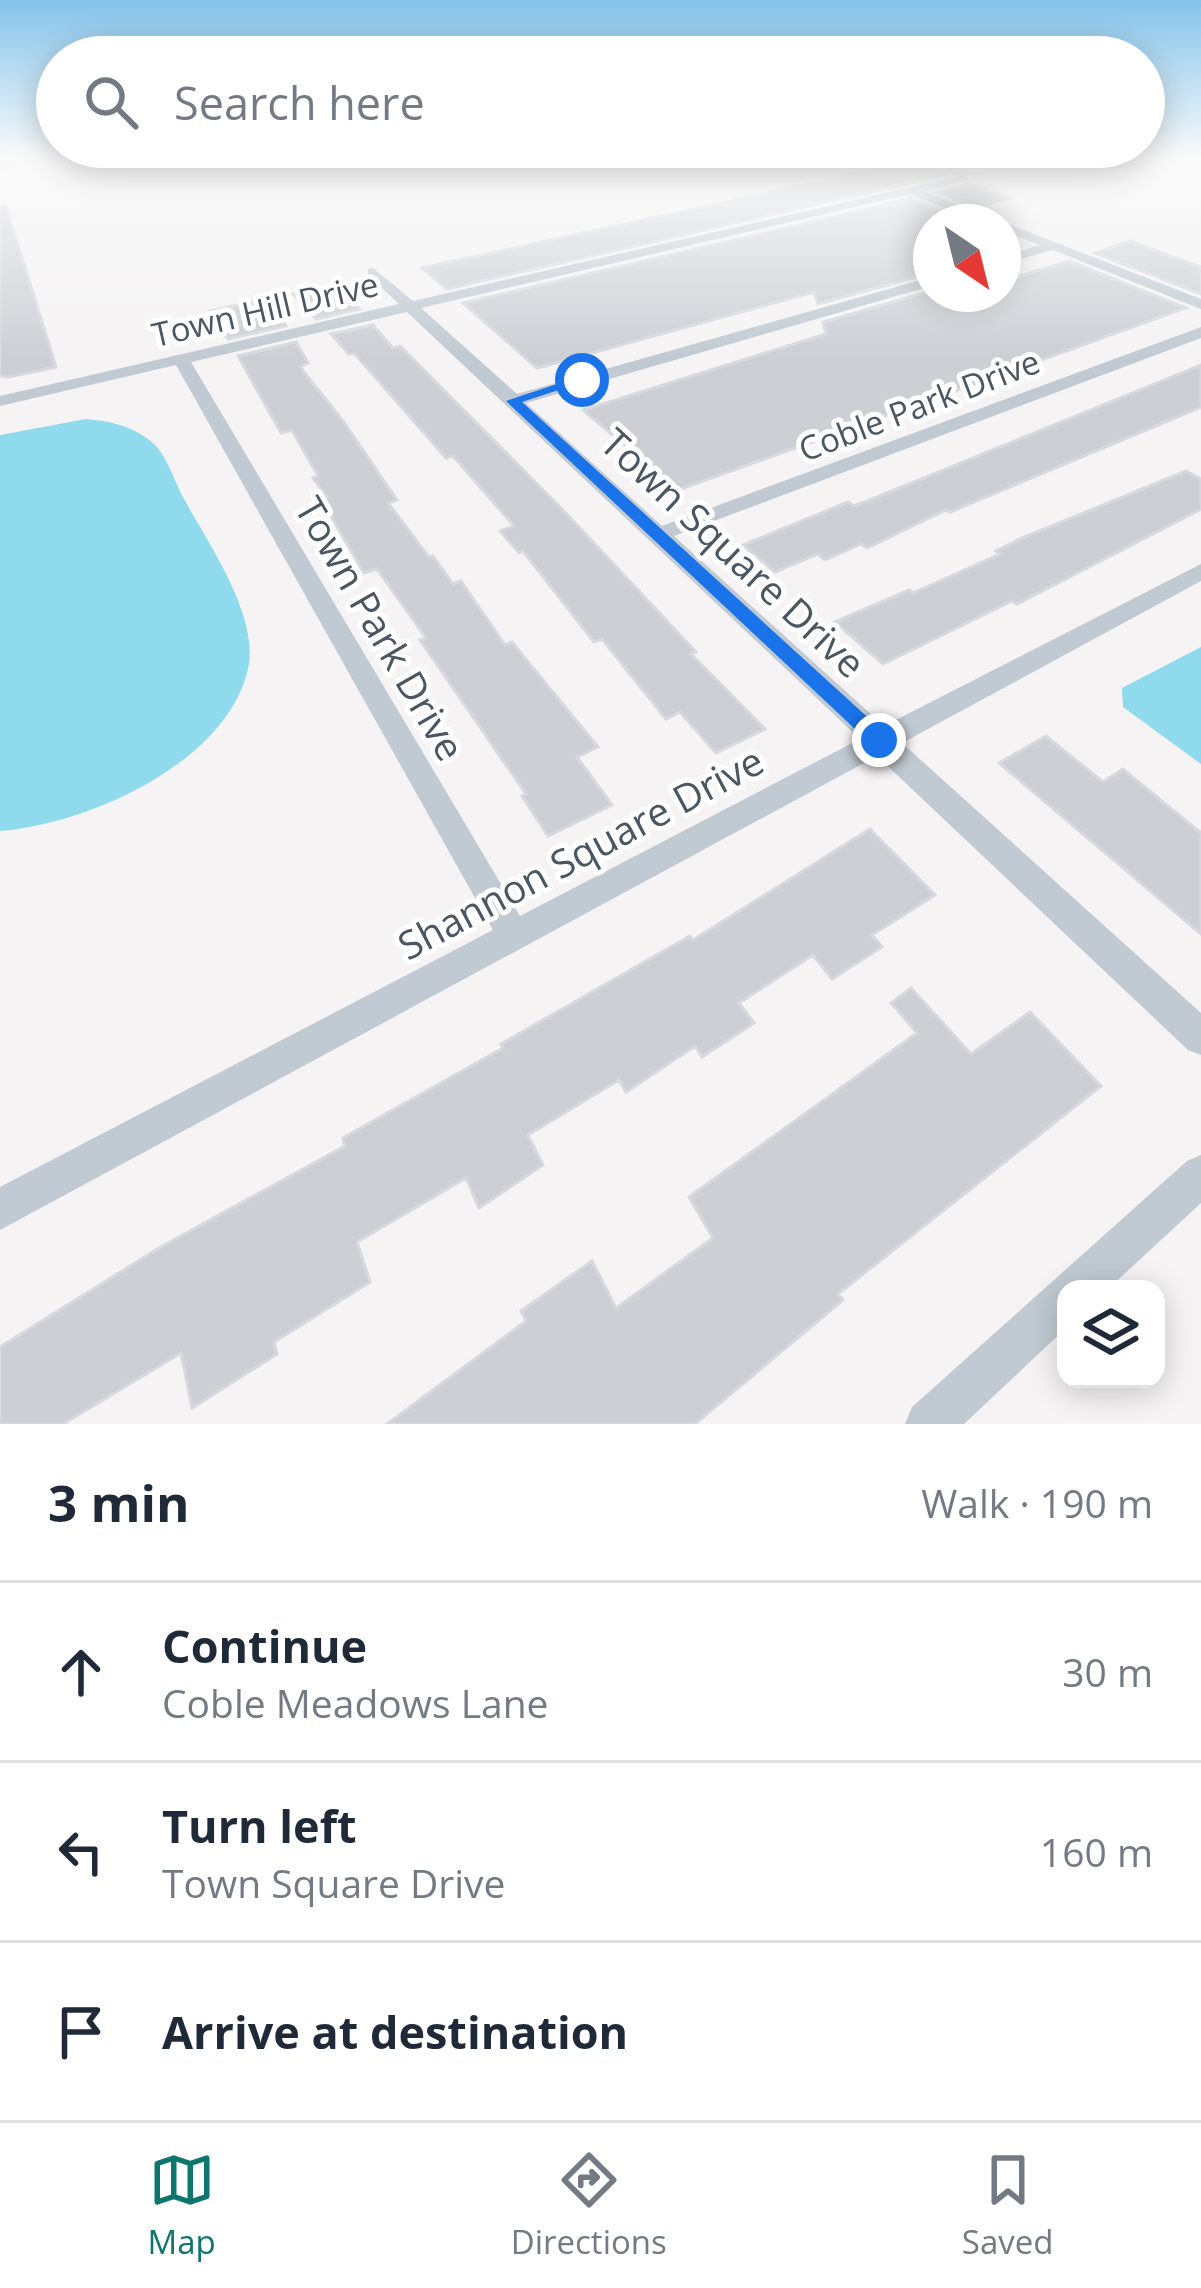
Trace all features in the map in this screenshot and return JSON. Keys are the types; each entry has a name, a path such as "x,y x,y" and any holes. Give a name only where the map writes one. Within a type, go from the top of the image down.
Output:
{"street":[{"name":"Town Hill Drive","path":"0,401 763,224"},
{"path":"1021,233 1201,304"},
{"path":"1021,255 1053,246"},
{"name":"Town Square Drive","path":"373,272 1201,1037"},
{"path":"513,401 913,286"},
{"name":"Coble Park Drive","path":"658,535 1201,332"},
{"name":"Town Park Drive","path":"181,359 513,935"},
{"name":"Shannon Square Drive","path":"0,1210 1201,571"},
{"path":"1086,1280 1201,1175"},
{"path":"929,1424 1057,1306"}],"water":[{"path":"86,419 130,429 163,455 239,604 250,649 248,669 235,703 212,733 148,783 72,816 0,831 0,435"},
{"path":"1201,647 1201,764 1123,707 1122,688"}],"building":[{"path":"0,224 12,224 56,367 0,376"},
{"path":"622,224 729,224 447,289 422,268"},
{"path":"801,224 913,224 913,278 818,304 814,292 537,368 463,303"},
{"path":"1130,241 1201,267 1201,294 1095,253"},
{"path":"1069,261 1186,308 678,490 583,410 826,334 823,322 913,296 913,312 1021,312 1021,276"},
{"path":"338,285 359,309 316,319 293,294"},
{"path":"269,298 286,326 228,339 210,311"},
{"path":"373,325 393,348 400,346 563,510 765,729 716,753 680,712 666,719 602,639 594,642 523,551 519,553 500,531 514,526 453,456 446,458 354,353 349,354 331,334"},
{"path":"296,342 308,363 300,367 397,500 388,503 453,584 461,581 505,645 512,642 598,747 577,757 612,805 548,836 522,796 526,794 420,640 426,638 377,569 364,573 321,499 327,498 313,478 318,476 292,430 281,433 238,356"},
{"path":"1201,365 1201,407 946,510 867,548 861,544 825,560 818,554 775,572 743,545 848,502 854,506 870,500"},
{"path":"1186,471 1201,479 1201,509 1017,604 1012,601 883,664 835,622 909,590 913,593 1000,554 996,551 1022,538"},
{"path":"1046,736 1103,782 1123,769 1201,833 1201,934 999,763"},
{"path":"870,829 935,895 872,935 882,947 832,979 813,955 739,1003 754,1023 702,1057 695,1046 626,1092 619,1080 528,1135 543,1165 479,1208 466,1178 357,1242 370,1282 274,1342 277,1354 192,1408 181,1353 63,1424 0,1424 0,1347 159,1248 345,1146 343,1138 503,1048 501,1044 690,936 693,940"},
{"path":"911,988 971,1054 1030,1012 1101,1086 838,1294 843,1300 695,1424 387,1424 526,1321 521,1311 592,1261 616,1308 713,1238 689,1197 917,1033 891,1003"}],"route":[{"path":"582,380 513,401 879,740"}]}
